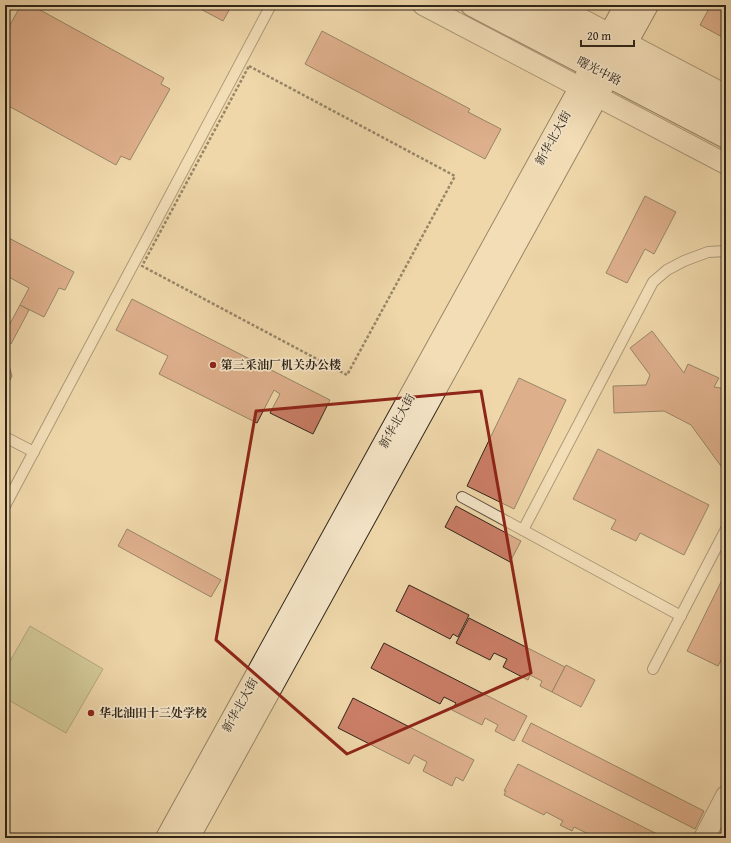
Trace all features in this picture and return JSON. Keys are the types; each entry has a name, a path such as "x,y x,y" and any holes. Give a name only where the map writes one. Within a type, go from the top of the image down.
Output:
{"main road":[{"name":"曙光中路","path":"472,5 609,55 726,137"},
{"name":"曙光中路","path":"512,5 726,116"},
{"name":"新华北大街","path":"609,55 626,5"},
{"name":"新华北大街","path":"188,838 609,55 647,5"},
{"name":"新华北大街","path":"167,838 589,92"}],"street":[{"path":"423,5 726,164"},
{"path":"555,5 609,55 726,95"},
{"path":"704,838 726,796"}],"lane":[{"path":"5,506 271,5"},
{"path":"523,530 653,282 667,270 684,261 708,252 726,251"},
{"path":"5,437 34,452"},
{"path":"462,497 681,616"},
{"path":"654,670 726,529"}],"path":[{"path":"249,66 455,176 348,375 142,266 249,66"}],"highlighted area":[{"path":"481,391 531,673 347,754 216,640 256,411"}],"green space":[{"path":"30,626 103,669 66,733 5,698 5,670"}],"building":[{"path":"21,5 31,5 164,78 161,84 170,89 130,160 121,156 116,165 5,104 5,34"},
{"path":"193,5 232,5 223,21"},
{"path":"711,5 726,5 726,39 700,25"},
{"path":"322,31 470,109 468,112 501,129 485,159 305,64"},
{"path":"645,196 676,212 654,254 645,249 627,283 606,273"},
{"path":"5,236 74,272 65,290 59,288 44,317 20,305 29,288 5,275"},
{"name":"第三采油厂机关办公楼","path":"132,299 330,400 313,434 270,413 280,394 274,390 257,423 159,374 168,356 116,330"},
{"path":"20,305 29,310 11,344 5,341 5,333"},
{"path":"652,331 684,373 688,364 719,378 714,387 726,389 726,473 691,425 664,411 614,413 613,386 646,385 650,375 630,348"},
{"path":"5,355 12,376 5,390"},
{"path":"519,378 566,400 514,509 467,486"},
{"path":"598,449 709,505 684,555 640,533 636,541 611,529 616,520 573,499"},
{"path":"456,506 521,541 510,562 445,527"},
{"path":"127,529 221,580 211,597 118,546"},
{"path":"723,578 726,579 726,651 718,666 687,651"},
{"path":"409,585 469,615 458,637 453,634 450,639 396,611"},
{"path":"469,618 565,667 552,692 540,686 542,681 530,675 528,680 503,667 507,659 494,653 490,660 456,643"},
{"path":"384,643 527,716 514,741 495,731 498,725 485,718 482,725 452,710 456,703 444,697 440,704 371,668"},
{"path":"566,665 595,680 581,707 552,692"},
{"path":"353,698 474,760 463,781 456,777 452,786 423,771 427,762 414,755 409,764 338,728"},
{"path":"531,723 704,811 695,829 522,741"},
{"path":"518,764 665,838 597,838 574,827 572,831 560,825 563,821 546,812 544,815 504,795 506,791 504,791"}],"place":[{"name":"第三采油厂机关办公楼","path":"213,365"},
{"name":"华北油田十三处学校","path":"91,713"}]}
